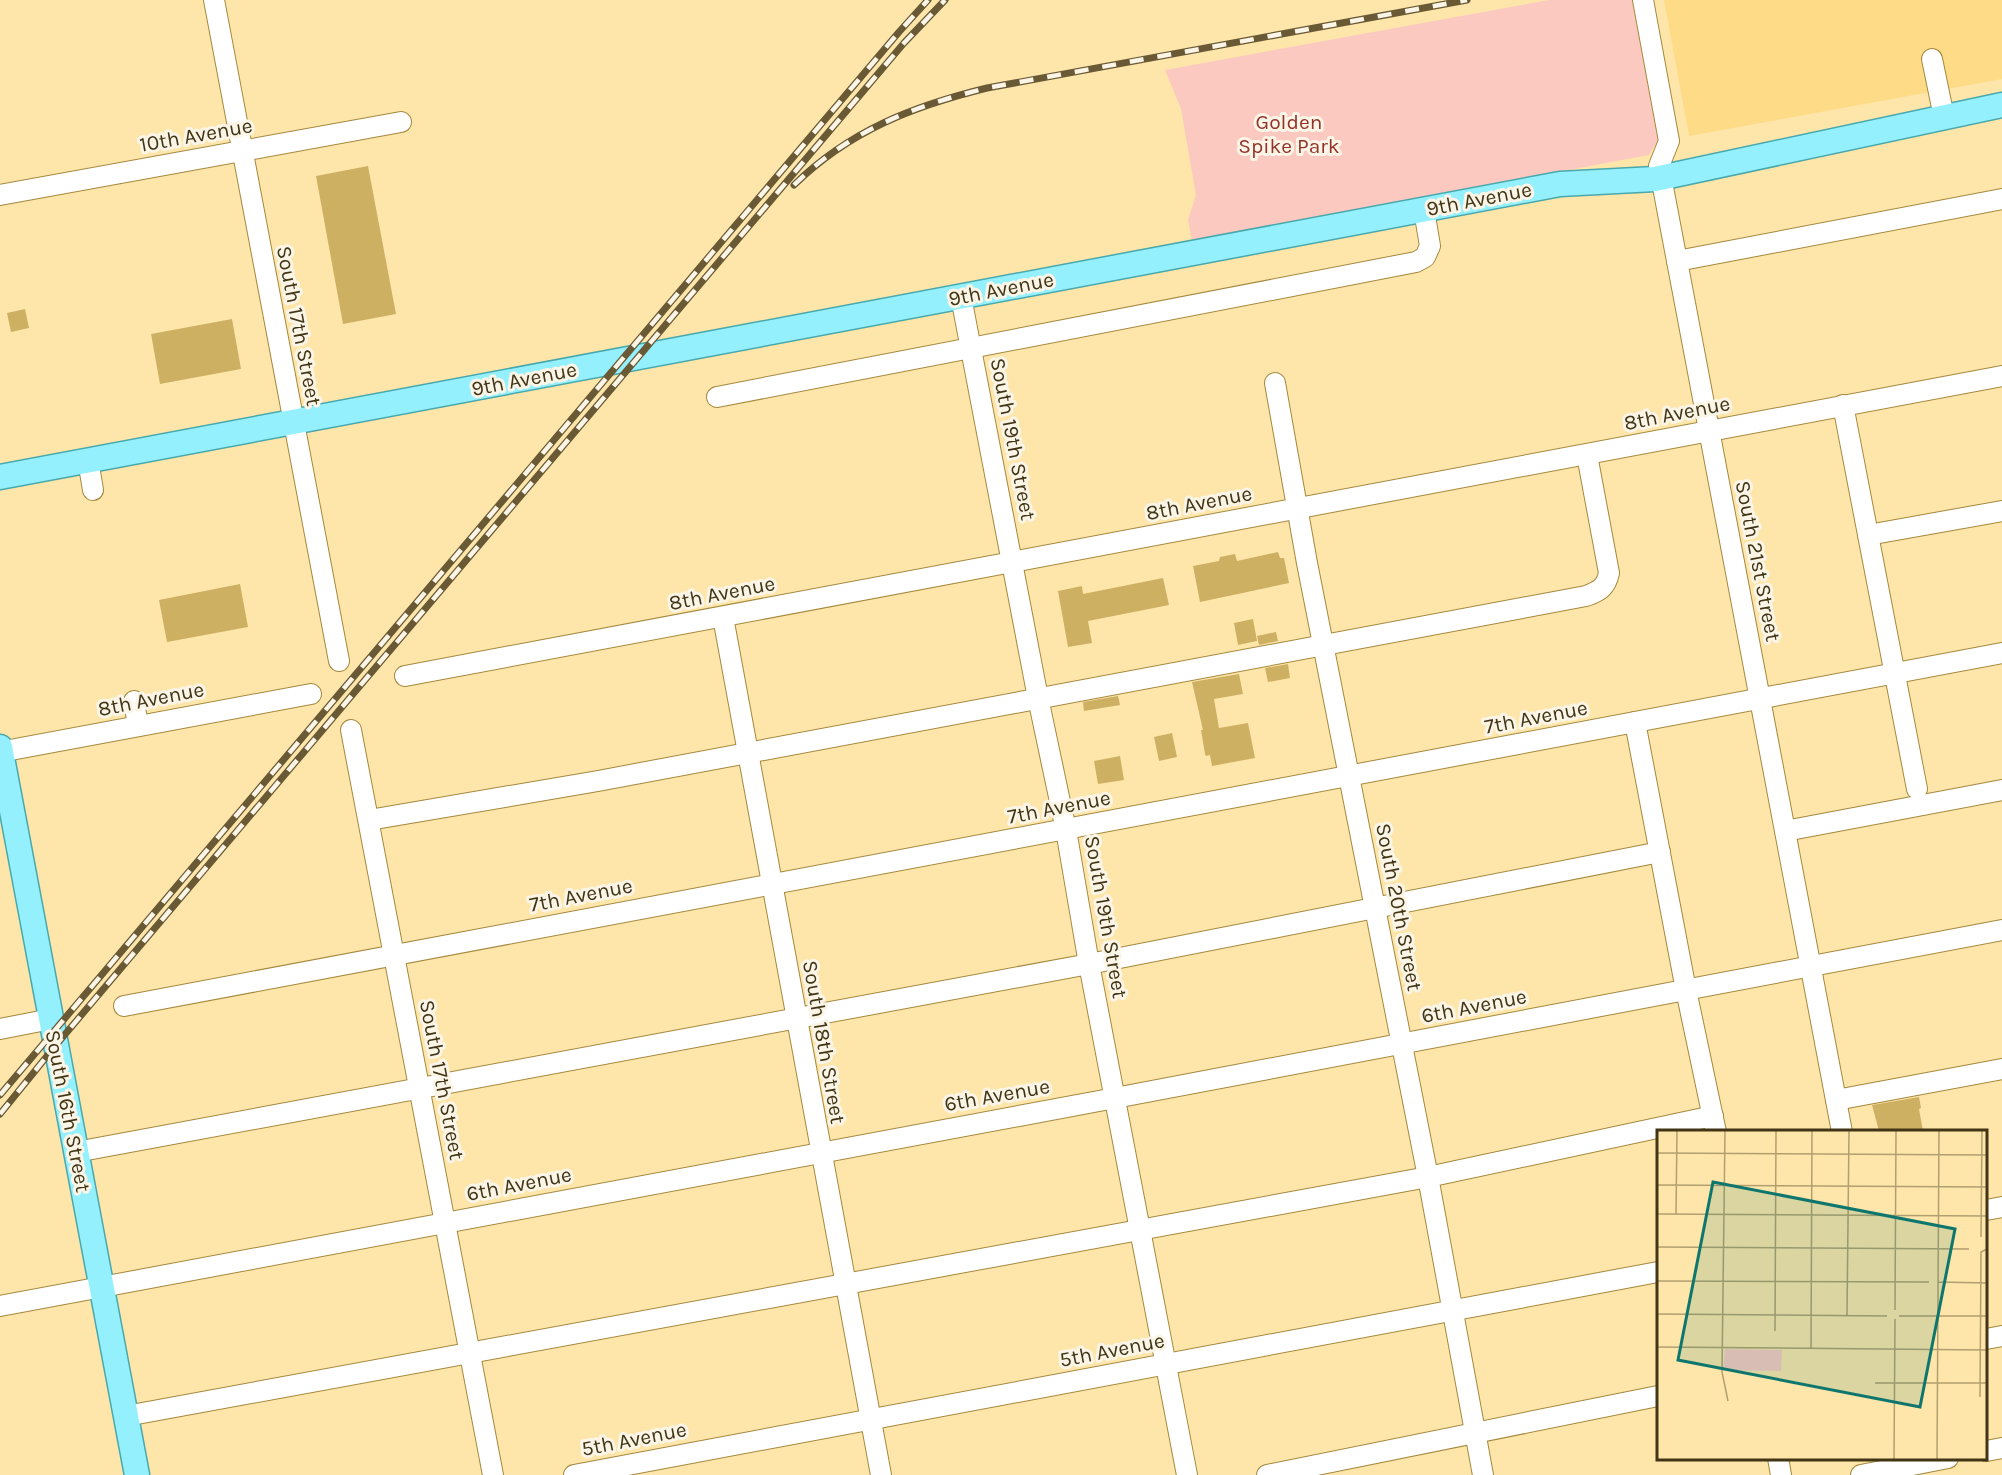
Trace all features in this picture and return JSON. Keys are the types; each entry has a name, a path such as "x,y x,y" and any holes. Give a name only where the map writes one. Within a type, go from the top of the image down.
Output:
{"main road":[{"name":"9th Avenue","path":"0,477 1560,184 1661,178 2002,105"},
{"name":"South 16th Street","path":"0,750 137,1475"}],"street":[{"name":"South 17th Street","path":"214,0 339,661"},
{"name":"South 21st Street","path":"1642,0 1669,141 1659,166 1661,178 1842,1130"},
{"path":"1932,59 1944,117"},
{"name":"10th Avenue","path":"0,195 401,122"},
{"path":"1677,261 2002,199"},
{"path":"717,397 971,350 1416,262 1425,257 1430,246 1424,210"},
{"name":"South 19th Street","path":"961,297 1038,698 1066,830 1089,964 1187,1475"},
{"name":"8th Avenue","path":"405,676 2002,376"},
{"name":"South 20th Street","path":"1275,383 1483,1475"},
{"path":"1843,405 1917,789"},
{"path":"369,820 587,782 1598,592 1607,585 1609,573 1587,455"},
{"path":"88,460 93,490"},
{"path":"1868,535 2002,511"},
{"name":"South 18th Street","path":"723,617 795,1018 881,1475"},
{"name":"7th Avenue","path":"124,1006 2002,653"},
{"name":"8th Avenue","path":"0,750 311,694"},
{"path":"134,701 138,726"},
{"path":"1635,722 1686,990 1715,1124 1683,1130"},
{"name":"South 17th Street","path":"351,730 493,1475"},
{"path":"1785,831 2002,790"},
{"path":"76,1152 1089,964 1660,852"},
{"name":"6th Avenue","path":"0,1306 2002,930"},
{"path":"0,1029 51,1019"},
{"path":"1836,1100 2002,1069"},
{"path":"126,1416 1657,1135"},
{"path":"1987,1210 2002,1207"},
{"name":"5th Avenue","path":"574,1475 1657,1272"},
{"path":"1987,1339 2002,1336"},
{"path":"1267,1475 1657,1396"},
{"path":"1987,1451 2002,1448"},
{"path":"1778,1460 1781,1475"},
{"path":"1861,1475 1939,1460"}],"shaded area":[{"path":"1664,0 2002,0 2002,79 1689,136"}],"green space":[{"name":"Golden Spike Park","path":"1549,0 1632,0 1658,140 1649,155 1192,240 1188,220 1196,195 1181,109 1165,70"}],"building":[{"path":"368,166 396,314 343,324 316,176"},
{"path":"25,309 29,328 11,332 7,313"},
{"path":"232,319 241,369 160,384 151,334"},
{"path":"1278,552 1280,558 1284,558 1289,583 1200,602 1193,566 1219,561 1220,557 1235,554 1237,561"},
{"path":"1163,578 1169,605 1088,621 1092,643 1068,647 1058,591 1082,586 1083,594"},
{"path":"240,584 248,627 167,642 159,600"},
{"path":"1253,619 1257,641 1238,645 1234,623"},
{"path":"1276,632 1278,641 1259,645 1257,636"},
{"path":"1288,664 1290,678 1268,682 1265,668"},
{"path":"1239,674 1243,694 1214,699 1219,728 1248,723 1255,758 1212,766 1210,755 1205,754 1201,730 1203,730 1192,682"},
{"path":"1118,696 1120,705 1084,711 1083,702"},
{"path":"1172,733 1177,757 1159,761 1154,737"},
{"path":"1120,756 1124,780 1098,784 1094,761"},
{"path":"1919,1097 1923,1130 1879,1130 1872,1105"}],"railway":[{"path":"0,1095 928,0"},
{"path":"0,1114 904,43 945,0"},
{"path":"794,185 815,166 860,135 908,112 960,95 987,88 1467,0"}]}
